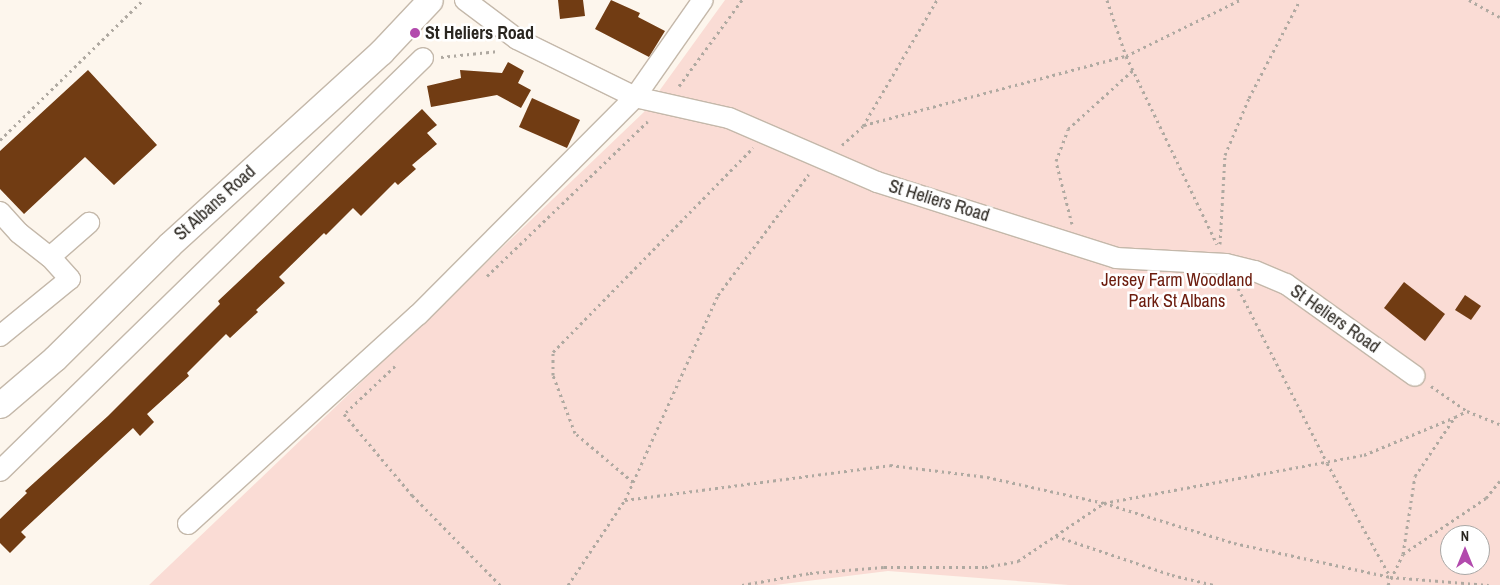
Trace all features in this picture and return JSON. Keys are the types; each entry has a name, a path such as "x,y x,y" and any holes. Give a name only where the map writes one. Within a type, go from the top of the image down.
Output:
{"main road":[{"name":"St Albans Road","path":"0,405 55,358 169,245 381,52 430,0"}],"street":[{"name":"St Heliers Road","path":"465,0 517,39 635,97 729,118 877,182 985,214 1077,246 1138,261 1226,264 1255,271 1286,284 1416,376"},
{"path":"188,524 418,315 635,97 703,0"},
{"path":"0,471 423,58"},
{"path":"0,212 19,234 50,257 70,279 0,336"},
{"path":"50,257 89,223"}],"path":[{"path":"0,140 143,0"},
{"path":"484,280 665,104 742,0"},
{"path":"568,585 624,500 718,295 804,178 863,126 937,0"},
{"path":"1107,0 1126,56 1226,264 1327,463 1390,577"},
{"path":"863,126 1126,56 1240,0"},
{"path":"1226,264 1220,244 1225,155 1249,98 1300,0"},
{"path":"1468,0 1500,17"},
{"path":"423,58 509,50 517,39"},
{"path":"1077,246 1056,161 1068,129 1133,70"},
{"path":"633,482 575,433 553,375 553,352 757,144 760,130"},
{"path":"400,361 344,414 412,495 500,585"},
{"path":"1416,376 1467,411 1500,424"},
{"path":"742,585 810,574 884,567 985,567 1018,561 1104,503 1364,455 1467,411"},
{"path":"1388,585 1390,577 1403,554 1415,476 1455,417"},
{"path":"624,500 890,465 987,477 1104,503 1234,543 1390,577 1489,585"},
{"path":"1403,554 1486,498 1500,481"},
{"path":"1056,536 1172,575 1214,585"}],"green space":[{"name":"Jersey Farm Woodland Park St Albans","path":"725,0 1500,0 1500,585 1069,585 888,571 775,585 149,585 644,112"}],"building":[{"path":"558,0 583,0 585,16 560,19"},
{"path":"611,0 640,13 638,17 665,31 649,57 595,29"},
{"path":"508,62 524,71 518,83 531,90 521,108 497,95 431,107 427,86 461,78 460,70 502,73"},
{"path":"88,70 157,145 114,185 85,157 24,214 0,189 0,151"},
{"path":"532,98 580,120 567,148 519,127"},
{"path":"422,109 437,125 427,133 437,144 412,165 416,169 398,185 395,182 361,216 353,208 326,235 324,233 279,277 285,283 256,310 258,312 230,338 226,334 187,373 189,376 147,414 154,422 140,436 133,428 21,532 26,537 10,553 0,543 0,519 27,493 25,491 108,416 220,304 218,301"},
{"path":"1404,282 1445,314 1425,341 1384,308"},
{"path":"1465,295 1481,306 1471,320 1455,310"}],"place":[{"name":"St Heliers Road","path":"415,33"}]}
